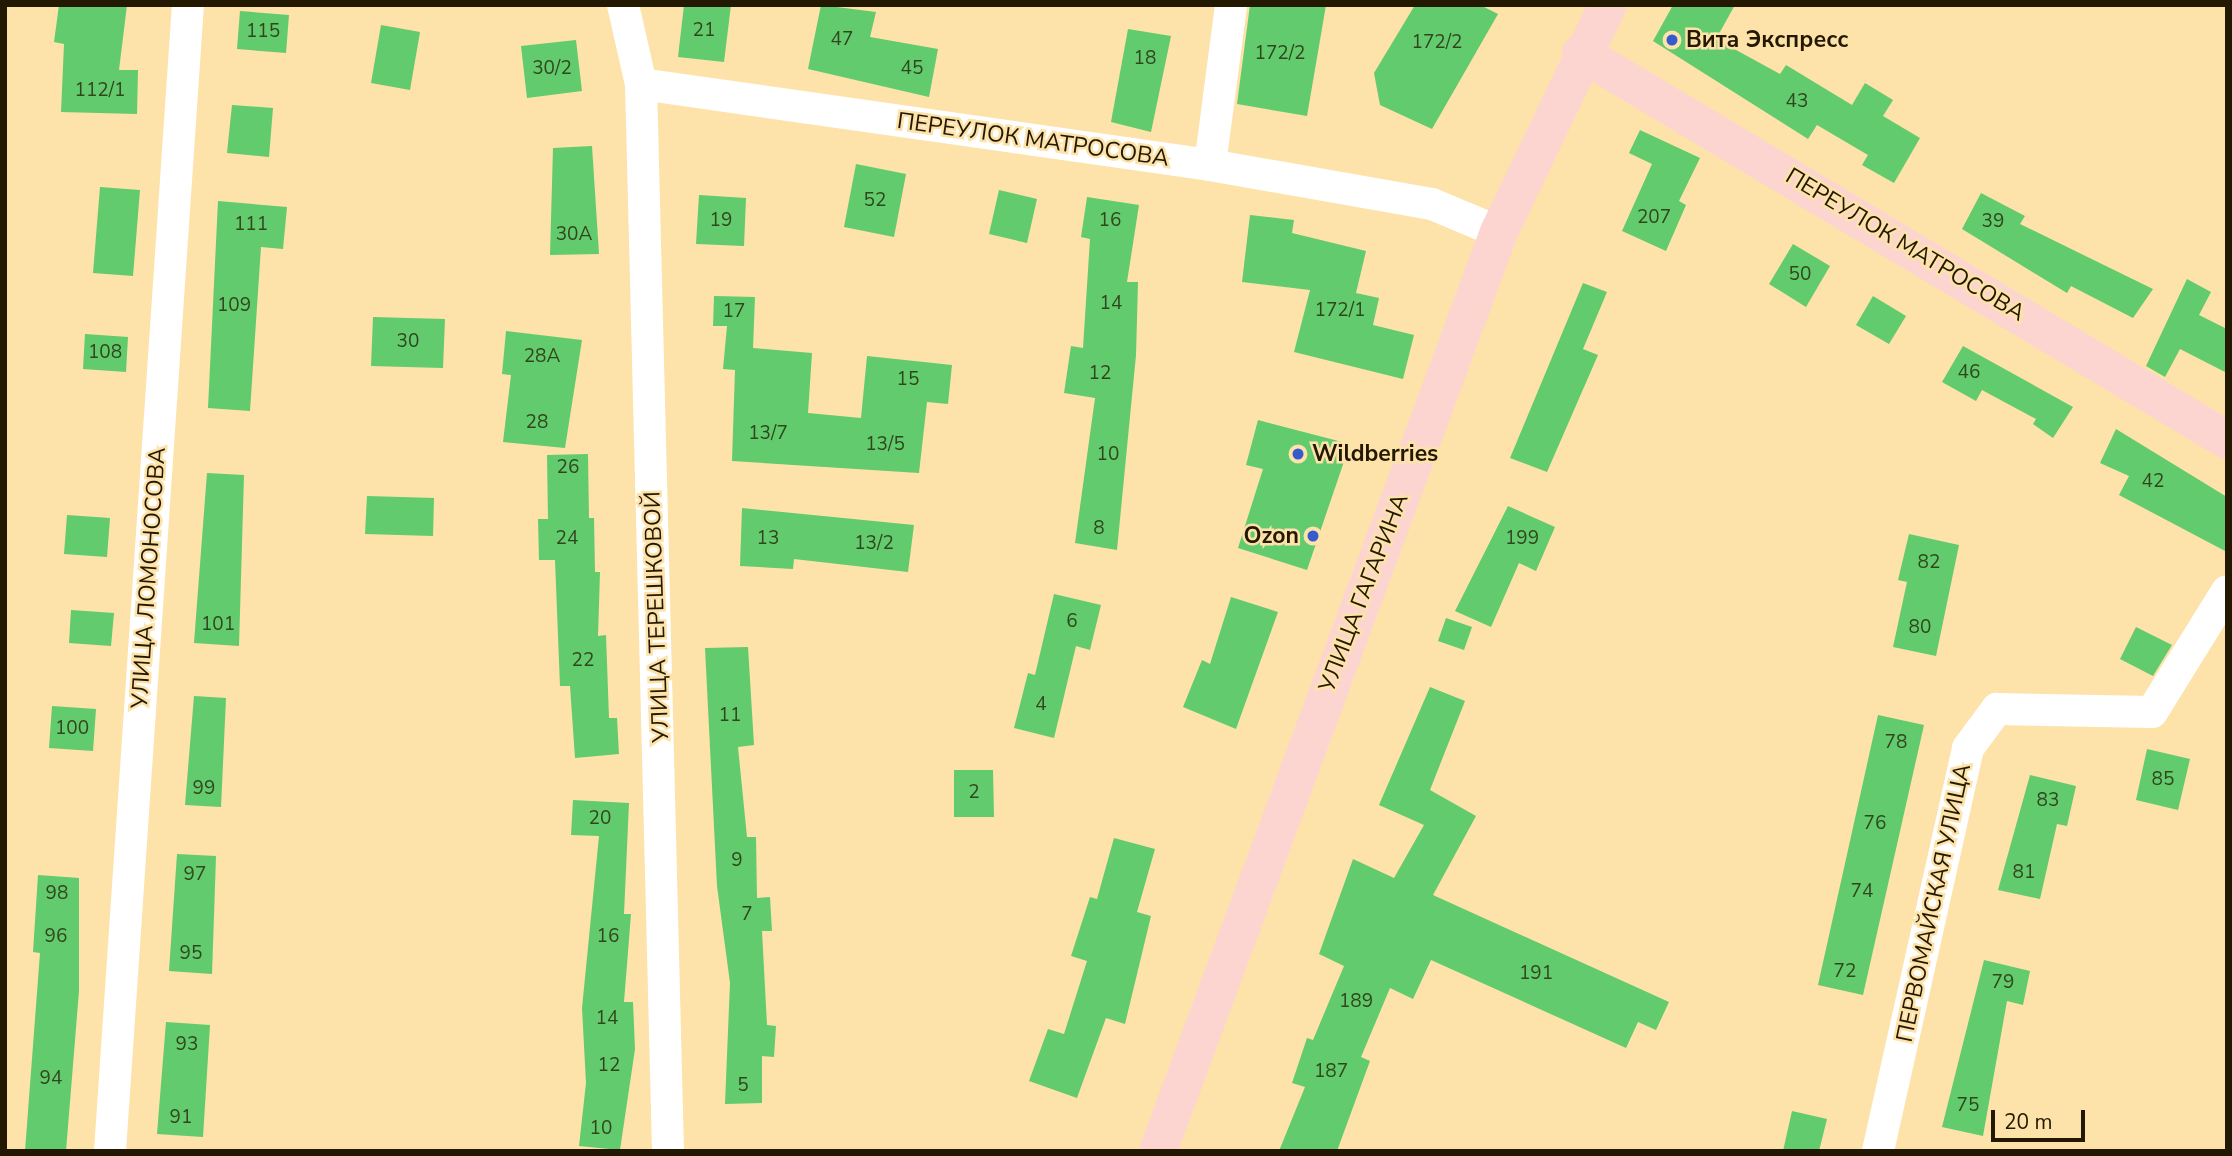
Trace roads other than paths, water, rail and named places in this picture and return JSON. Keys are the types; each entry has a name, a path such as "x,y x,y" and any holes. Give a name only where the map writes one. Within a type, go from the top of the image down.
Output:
{"main road":[{"name":"УЛИЦА ГАГАРИНА","path":"1158,1151 1499,232 1581,53 1608,5"},
{"name":"ПЕРЕУЛОК МАТРОСОВА","path":"1581,53 2227,440"}],"street":[{"name":"УЛИЦА ЛОМОНОСОВА","path":"110,1151 188,5"},
{"path":"623,5 641,84"},
{"path":"1210,165 1231,5"},
{"name":"ПЕРЕУЛОК МАТРОСОВА","path":"641,84 1210,165 1432,204 1499,232"},
{"name":"УЛИЦА ТЕРЕШКОВОЙ","path":"641,84 667,1151"},
{"name":"ПЕРВОМАЙСКАЯ УЛИЦА","path":"1878,1151 1968,748 1997,709 2152,712 2227,591"}],"place":[{"name":"Вита Экспресс","path":"1672,40"},
{"name":"Wildberries","path":"1298,454"},
{"name":"Ozon","path":"1313,536"}]}
